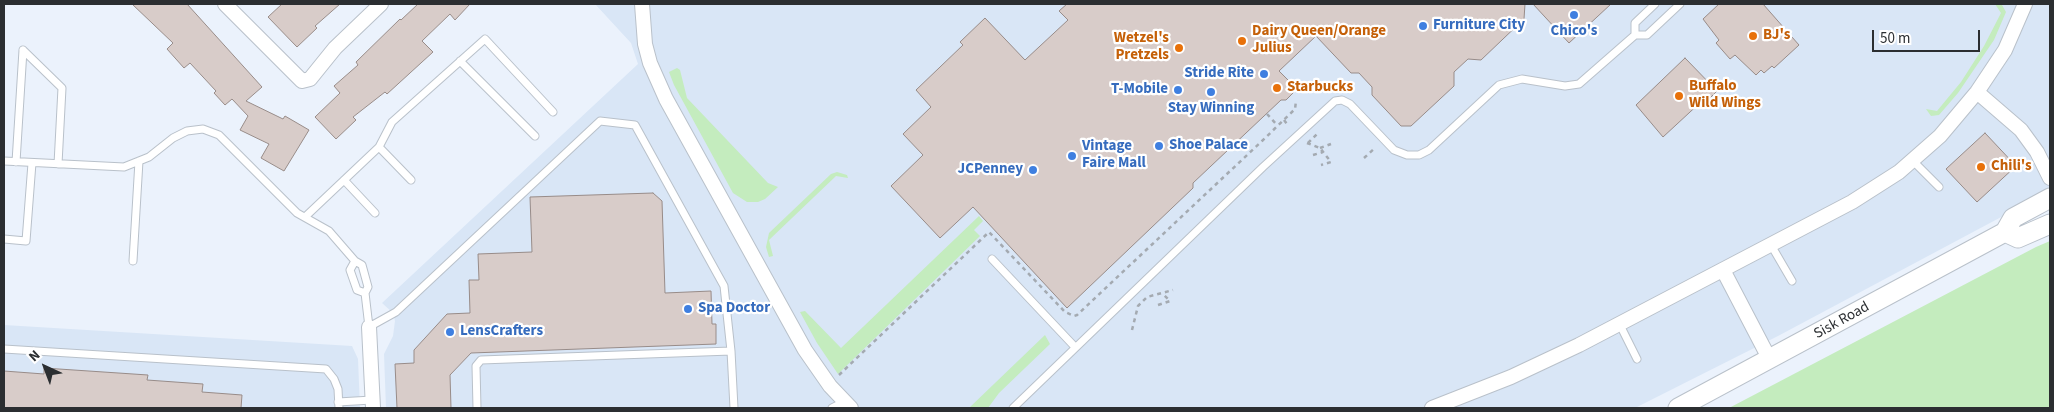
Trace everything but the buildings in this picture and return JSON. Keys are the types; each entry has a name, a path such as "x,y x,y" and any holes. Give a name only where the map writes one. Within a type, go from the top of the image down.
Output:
{"main road":[{"name":"Sisk Road","path":"1678,408 2005,232 2013,218 2050,198"},
{"path":"2005,232 2018,238 2050,224"}],"street":[{"path":"225,4 302,82 310,79 335,48 381,4"},
{"path":"642,4 645,44 650,63 666,99 805,350 842,406"},
{"path":"1432,408 1451,405 1562,354 1868,193 1913,161 1940,136 1977,92 2005,50 2025,4"},
{"path":"1977,92 2020,130 2037,152 2050,178"},
{"path":"1724,270 1770,360"},
{"path":"369,327 373,404"}],"lane":[{"path":"1635,35 1635,23 1655,4"},
{"path":"1013,408 1335,101 1342,100 1350,104 1394,150 1401,154 1419,155 1429,150 1499,85 1522,79 1565,86 1579,84 1635,35 1647,35 1680,4"},
{"path":"305,217 379,147 392,122 485,39 553,112"},
{"path":"16,162 23,50 62,88 58,164"},
{"path":"460,61 535,136"},
{"path":"4,162 124,168 150,157 180,134 187,131 203,129 219,135 297,213 328,231 355,261 362,265 368,287 365,293 369,327 396,312 600,120 635,125 724,286 731,351 734,408"},
{"path":"379,147 411,180"},
{"path":"133,261 139,161"},
{"path":"1913,161 1939,187"},
{"path":"4,239 26,241 32,163"},
{"path":"344,180 375,213"},
{"path":"1771,245 1792,281"},
{"path":"992,259 1075,347"},
{"path":"355,261 350,270 357,290 365,293"},
{"path":"1619,323 1637,359"},
{"path":"4,349 326,369 334,379 338,389 338,405 373,404"},
{"path":"477,408 476,366 481,360 731,351"}],"path":[{"path":"839,375 989,232 1069,315 1078,315 1284,120 1295,109 1296,101"},
{"path":"1267,114 1277,125"},
{"path":"1284,120 1287,124"},
{"path":"1318,132 1307,144 1320,148 1332,162 1322,165"},
{"path":"1320,148 1331,144"},
{"path":"1364,158 1375,148"},
{"path":"1313,155 1323,152"},
{"path":"1117,277 1121,281"},
{"path":"1132,330 1138,306 1147,297 1173,290"},
{"path":"1158,305 1170,301 1162,293"}],"shaded area":[{"path":"595,4 2050,4 2050,191 1778,336 1635,408 386,408 384,354 393,336 395,321 393,313 382,303 638,64 631,43"},
{"path":"4,325 352,346 358,359 360,408 4,408"}],"green space":[{"path":"1995,4 2002,5 2006,12 1994,40 1958,93 1939,115 1931,116 1926,109 1937,111 1961,82 1984,46 2001,13"},
{"path":"677,68 680,70 687,98 768,183 778,187 765,199 758,202 747,202 733,193 674,85 669,72"},
{"path":"837,172 847,175 848,178 836,176 769,240 773,256 769,257 766,247 769,233 831,174"},
{"path":"979,216 983,221 974,230 980,236 838,374 817,343 800,312 805,311 841,348"},
{"path":"2050,241 2050,408 1729,408 2036,247"},
{"path":"1045,335 1050,344 999,393 988,408 969,408"}],"place":[{"name":"Chico's","path":"1574,15"},
{"name":"Furniture City","path":"1423,26"},
{"name":"BJ's","path":"1753,36"},
{"name":"Dairy Queen/Orange Julius","path":"1242,41"},
{"name":"Wetzel's Pretzels","path":"1179,48"},
{"name":"Stride Rite","path":"1264,74"},
{"name":"Starbucks","path":"1277,88"},
{"name":"T-Mobile","path":"1178,90"},
{"name":"Stay Winning","path":"1211,92"},
{"name":"Buffalo Wild Wings","path":"1679,96"},
{"name":"Shoe Palace","path":"1159,146"},
{"name":"Vintage Faire Mall","path":"1072,156"},
{"name":"Chili's","path":"1981,167"},
{"name":"JCPenney","path":"1033,170"},
{"name":"Spa Doctor","path":"688,309"},
{"name":"LensCrafters","path":"450,332"}]}
